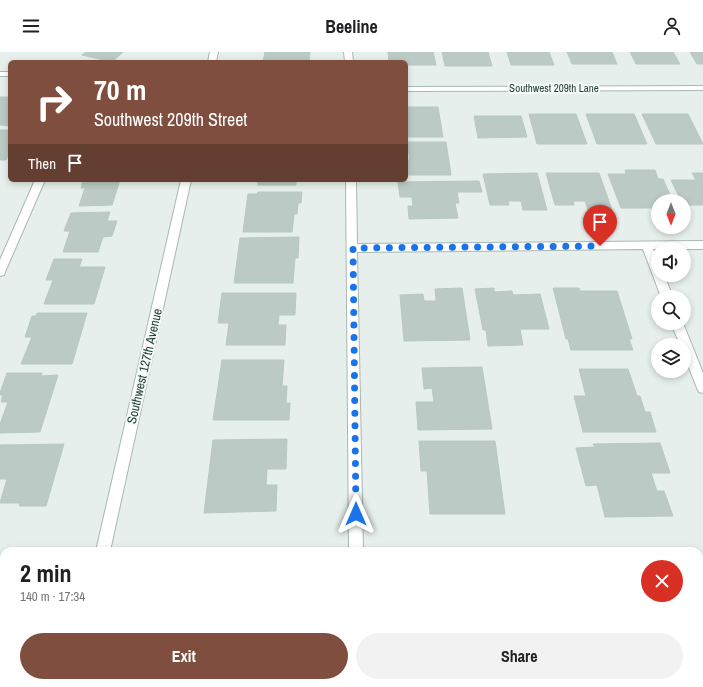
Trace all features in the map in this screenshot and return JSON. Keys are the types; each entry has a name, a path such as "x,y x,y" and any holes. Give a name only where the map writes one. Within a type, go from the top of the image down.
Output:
{"street":[{"name":"Southwest 209th Lane","path":"408,89 703,88"},
{"path":"0,272 39,182"},
{"name":"Southwest 127th Avenue","path":"104,547 186,182"},
{"path":"351,182 356,547"},
{"path":"353,248 703,245"},
{"path":"647,246 651,256"},
{"path":"681,330 703,388"}],"building":[{"path":"86,52 123,52 114,60 103,60 82,55"},
{"path":"265,52 310,52 309,60 263,60"},
{"path":"388,52 433,52 436,65 408,65 408,60 389,60"},
{"path":"442,52 488,52 492,66 445,66"},
{"path":"507,52 549,52 554,65 511,65"},
{"path":"567,52 612,52 617,64 572,64"},
{"path":"630,52 673,52 680,64 636,64"},
{"path":"690,52 703,52 703,64 697,64"},
{"path":"0,97 8,97 8,126 0,125"},
{"path":"408,107 438,107 443,137 408,137"},
{"path":"529,114 576,114 587,144 537,144"},
{"path":"586,114 634,114 647,144 597,144"},
{"path":"642,114 688,114 703,144 656,144"},
{"path":"474,116 521,116 527,137 478,138"},
{"path":"0,130 8,130 8,156 6,160 0,160"},
{"path":"408,142 446,142 451,175 408,175"},
{"path":"625,170 655,170 658,179 663,179 670,194 651,194 651,208 621,208 608,174 626,174"},
{"path":"537,173 547,210 523,210 521,201 508,201 509,205 490,205 483,174"},
{"path":"546,173 599,173 612,210 588,210 585,201 573,201 574,205 555,205"},
{"path":"692,173 703,173 703,205 691,205 691,194 678,194 671,180 696,180"},
{"path":"479,181 482,192 457,192 459,203 455,203 458,218 409,219 408,206 413,206 412,197 400,197 398,182"},
{"path":"82,182 119,182 112,205 79,206 85,188 81,188"},
{"path":"258,182 296,182 296,185 258,185"},
{"path":"258,192 302,192 301,203 298,203 297,214 294,214 292,232 243,232 248,194 257,194"},
{"path":"110,212 107,221 117,221 112,236 103,237 98,252 63,252 70,231 64,231 71,213"},
{"path":"299,237 298,258 295,258 293,283 234,283 240,238"},
{"path":"54,259 82,259 79,267 105,267 94,304 44,304 53,280 46,280"},
{"path":"462,288 470,340 404,341 400,295 423,294 424,301 436,301 435,289"},
{"path":"494,288 494,292 512,291 513,295 540,294 549,329 520,329 523,345 488,346 486,330 483,330 475,289"},
{"path":"553,288 579,288 580,291 617,291 632,339 629,339 633,350 571,350 568,339 566,339"},
{"path":"222,293 296,293 295,315 279,315 278,325 286,325 285,345 226,345 229,323 218,323"},
{"path":"37,313 87,313 72,364 21,364 32,337 25,337 32,316 36,316"},
{"path":"222,360 284,360 282,386 287,386 286,403 290,403 289,420 213,420"},
{"path":"482,367 492,429 418,430 416,402 434,402 432,388 424,389 422,368"},
{"path":"579,369 628,369 637,396 640,396 645,412 650,412 656,432 583,432 574,396 586,396"},
{"path":"7,373 42,373 41,376 58,375 40,432 0,433 0,424 8,402 1,402 3,395 0,395 0,393"},
{"path":"287,439 286,469 267,469 266,485 277,485 276,511 204,513 213,440"},
{"path":"419,441 495,441 505,514 430,514 427,471 421,471"},
{"path":"660,443 670,473 651,473 657,491 664,491 673,516 605,517 597,485 586,486 576,448 595,447 593,444"},
{"path":"64,444 46,506 19,506 20,503 0,503 7,479 0,479 0,445"}],"route":[{"path":"356,514 353,248 600,246"}]}
